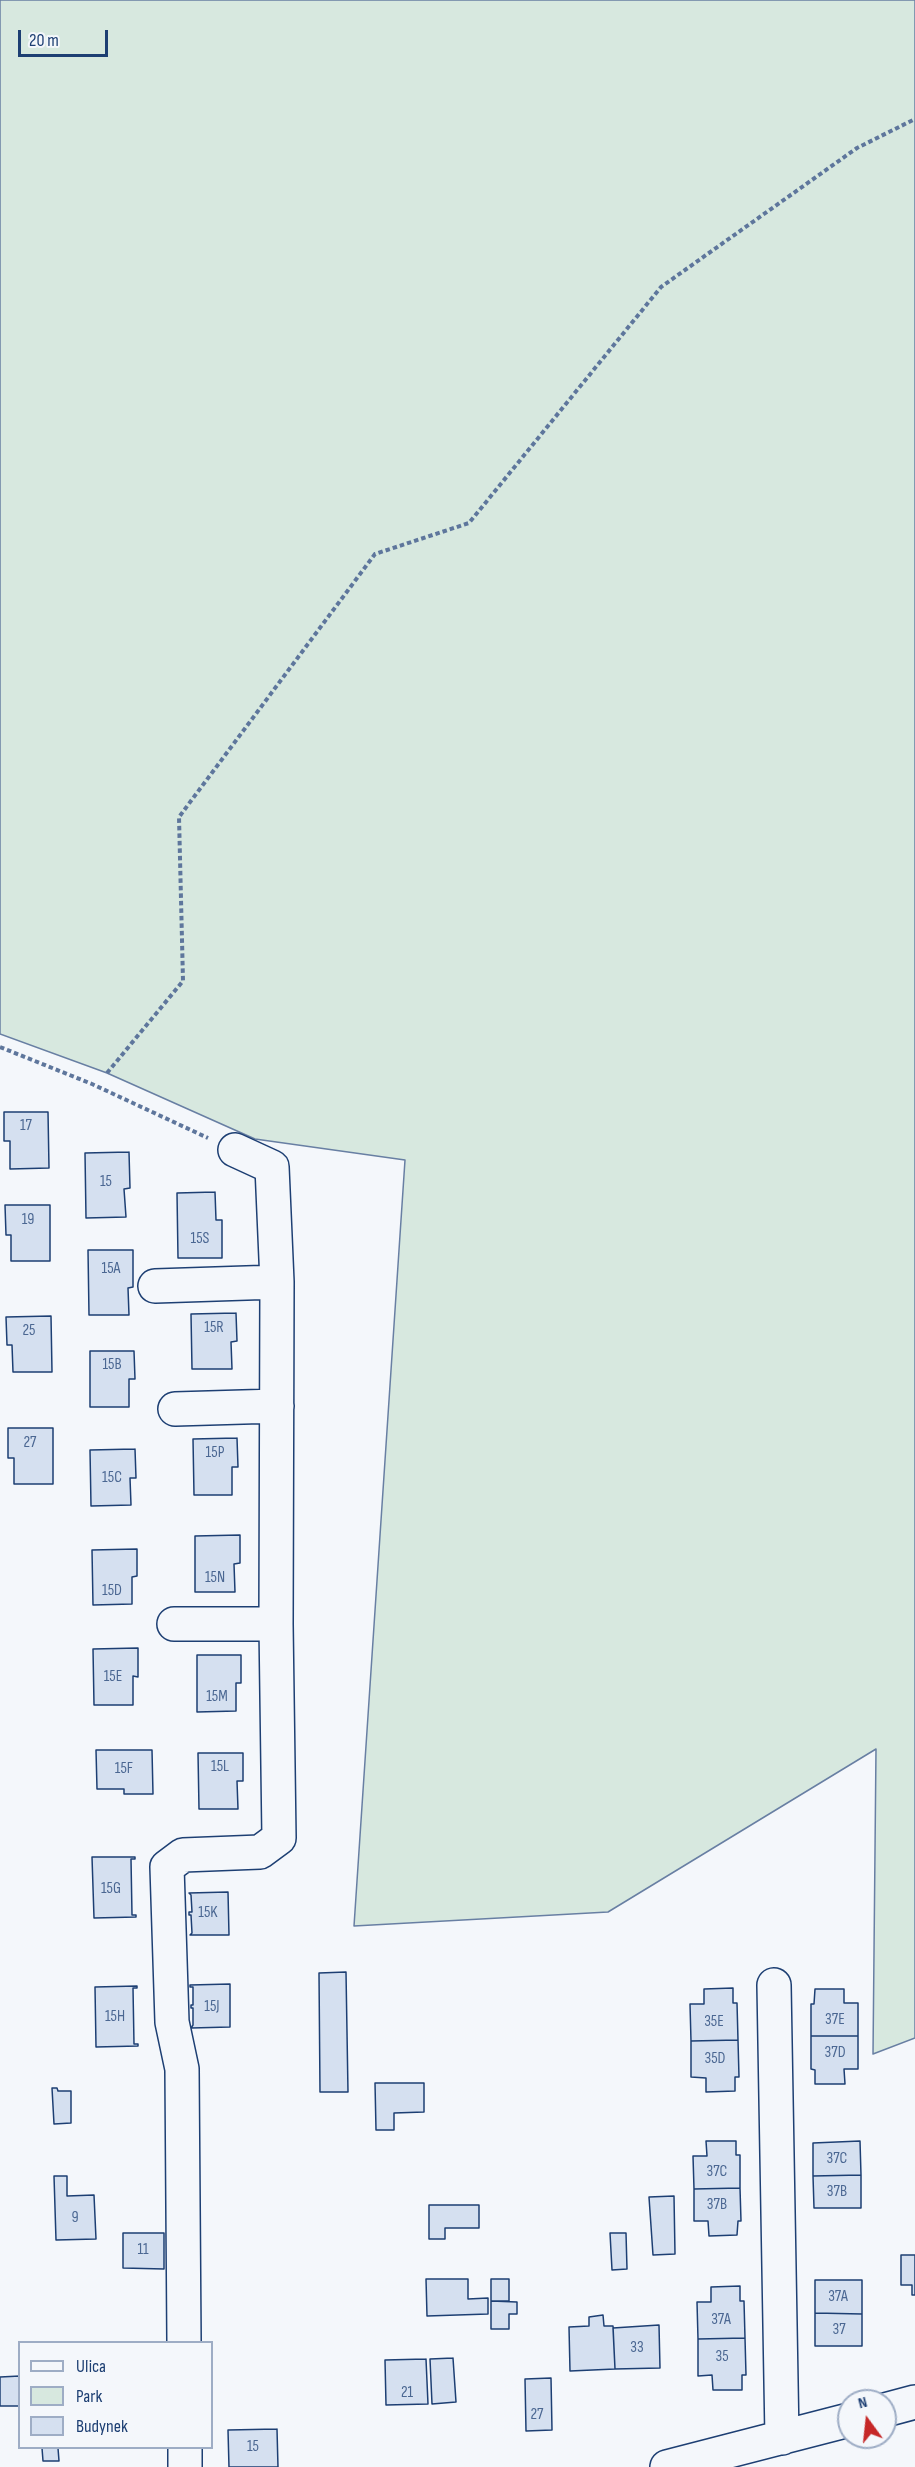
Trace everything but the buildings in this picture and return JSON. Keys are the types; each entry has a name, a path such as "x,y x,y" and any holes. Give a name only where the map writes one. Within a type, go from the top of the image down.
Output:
{"street":[{"path":"184,2341 182,2069 172,2022 167,1867 183,1855 260,1852 279,1838 276,1624 277,1282 272,1167 235,1150"},
{"path":"154,1286 277,1282"},
{"path":"175,1409 277,1406"},
{"path":"174,1624 276,1624"},
{"path":"774,1985 782,2438"},
{"path":"897,2407 915,2402"},
{"path":"667,2467 837,2423"},
{"path":"185,2449 185,2467"}],"path":[{"path":"107,1074 183,981 179,817 375,554 469,523 661,287 857,148 915,119"},
{"path":"0,1047 92,1084 235,1150"}],"green space":[{"path":"0,0 915,0 915,2038 873,2054 876,1749 608,1912 354,1926 405,1160 255,1139 107,1073 0,1034"}]}
